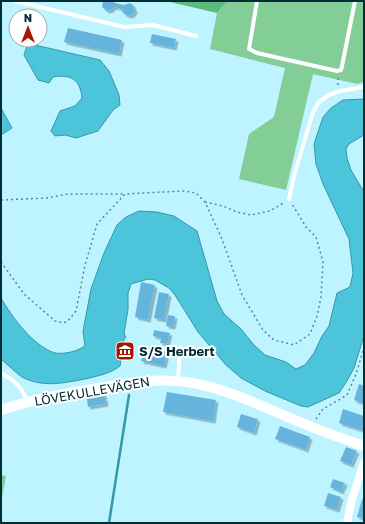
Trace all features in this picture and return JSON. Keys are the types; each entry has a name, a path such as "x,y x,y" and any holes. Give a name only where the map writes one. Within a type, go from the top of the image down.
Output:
{"street":[{"name":"LÖVEKULLEVÄGEN","path":"1,410 55,395 136,382 162,380 192,383 239,396 313,428 364,446"},
{"path":"348,523 352,499 364,463"}],"lane":[{"path":"15,1 124,27 153,25 196,36"},
{"path":"257,1 248,47 250,51 339,71 342,66 355,1"},
{"path":"289,199 294,176 313,112 320,102 329,95 340,91 364,87"},
{"path":"178,382 180,348"},
{"path":"1,373 15,380 22,390 27,402"}],"path":[{"path":"339,71 338,84 340,91"},
{"path":"1,200 47,198 68,194 125,194 184,191 196,194 205,202 222,239 242,295 263,330 274,340 294,345 310,334 317,316 321,296 324,262 316,237 306,227 289,199 270,212 251,215 205,202"},
{"path":"1,262 24,294 34,303 56,321 63,323 68,321 76,311 85,265 97,224 125,194"},
{"path":"314,422 323,409 347,395 356,374 364,348"}],"green space":[{"path":"166,1 227,1 217,13"},
{"path":"199,1 364,1 364,82 357,84 313,74 286,190 239,179 249,134 274,117 285,68 210,49 217,13 222,7"},
{"path":"1,475 6,476 1,503"}],"water":[{"path":"26,48 48,48 100,60 109,71 119,95 120,105 113,110 98,131 76,138 65,135 55,136 51,131 60,111 75,106 82,98 79,86 74,79 65,76 53,77 49,83 38,80 24,55"},
{"path":"364,99 364,135 349,144 346,149 351,170 364,192 364,336 354,368 339,393 308,407 301,406 265,391 241,378 226,365 198,332 169,288 155,280 148,279 131,284 128,293 128,309 124,334 126,337 124,339 120,366 112,371 99,376 77,381 46,384 38,383 22,377 1,359 1,298 17,322 31,338 47,349 55,353 63,353 75,351 85,346 83,331 91,289 104,253 117,225 126,217 139,211 157,212 174,216 197,231 217,301 224,314 241,329 254,345 265,355 286,362 296,369 305,365 314,353 322,336 329,326 337,293 350,287 353,273 349,239 323,184 316,164 314,144 323,117 331,108 343,100"},
{"path":"1,108 12,128 1,135"}],"building":[{"path":"103,1 114,1 115,3 124,5 130,3 133,5 135,11 132,15 128,16 123,13 122,9 114,7 107,11 102,7"},
{"path":"68,28 122,40 119,54 64,42"},
{"path":"152,34 176,39 174,48 150,43"},
{"path":"141,282 155,285 148,320 135,317"},
{"path":"159,292 169,294 164,320 154,318"},
{"path":"168,315 175,316 173,327 166,326"},
{"path":"154,330 170,333 167,344 160,343 161,338 153,336"},
{"path":"144,347 167,352 164,366 141,361"},
{"path":"359,384 364,386 364,404 354,400"},
{"path":"103,389 106,404 88,407 86,392"},
{"path":"167,392 216,400 213,421 163,412"},
{"path":"343,409 364,416 364,431 339,423"},
{"path":"241,414 258,419 254,433 237,427"},
{"path":"280,426 310,437 306,450 275,439"},
{"path":"346,447 357,451 351,465 340,461"},
{"path":"333,479 345,483 341,492 330,487"},
{"path":"328,493 341,497 337,510 324,506"},
{"path":"362,499 364,500 364,519 357,517"}],"waterway":[{"path":"109,523 129,395"}],"place":[{"name":"S/S Herbert","path":"125,351"}]}
